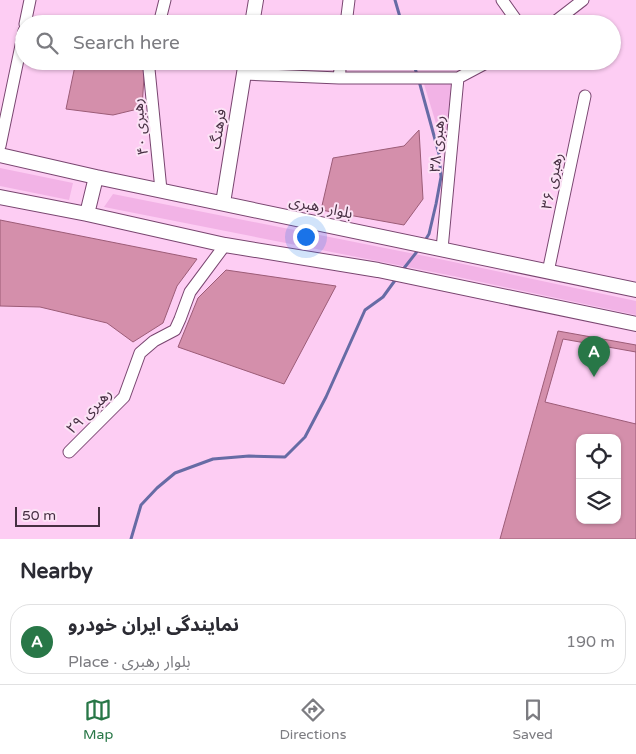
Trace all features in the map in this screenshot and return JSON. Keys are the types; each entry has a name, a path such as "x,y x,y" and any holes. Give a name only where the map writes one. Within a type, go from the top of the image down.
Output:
{"main road":[{"path":"254,15 256,0"},
{"name":"فرهنگ","path":"223,203 245,70"},
{"name":"بلوار رهبری","path":"0,155 96,177 636,290"},
{"path":"87,214 96,177"},
{"path":"0,197 87,214 225,245 378,270 636,324"}],"street":[{"path":"27,15 30,0"},
{"path":"161,15 165,0"},
{"path":"347,15 349,0"},
{"path":"502,0 513,15"},
{"path":"564,15 583,0"},
{"path":"0,146 16,70"},
{"name":"رهبری ۴۰","path":"149,70 161,190"},
{"path":"264,70 340,78 408,79 425,77 458,78 473,70"},
{"path":"340,78 341,70"},
{"name":"رهبری ۳۸","path":"442,249 458,78"},
{"name":"رهبری ۳۶","path":"548,272 585,96"},
{"name":"رهبری ۲۹","path":"69,452 124,397 140,353 154,341 175,330 190,292 225,245"}],"shaded area":[{"path":"424,84 451,84 449,162 445,153"},
{"path":"0,168 73,183 69,200 0,186"},
{"path":"113,194 430,257 636,301 636,315 453,276 104,207"}],"building":[{"path":"74,70 144,70 142,108 113,115 66,109"},
{"path":"419,130 423,199 404,225 321,210 333,158 404,146"},
{"path":"0,220 197,259 177,286 163,323 133,342 107,323 40,307 0,306"},
{"path":"226,270 336,286 284,384 178,347 198,298"},
{"path":"558,331 636,345 636,539 500,539"},
{"path":"563,339 636,352 636,424 545,402"}],"waterway":[{"path":"395,0 399,15"},
{"path":"416,70 417,75"},
{"path":"419,81 439,154 441,177 429,234 424,242"},
{"path":"401,272 419,249"},
{"path":"131,539 141,505 175,473 213,459 249,456 285,457 305,437 326,397 365,310 383,297 396,279"}],"place":[{"name":"نمایندگی ایران خودرو","path":"594,377"}]}
